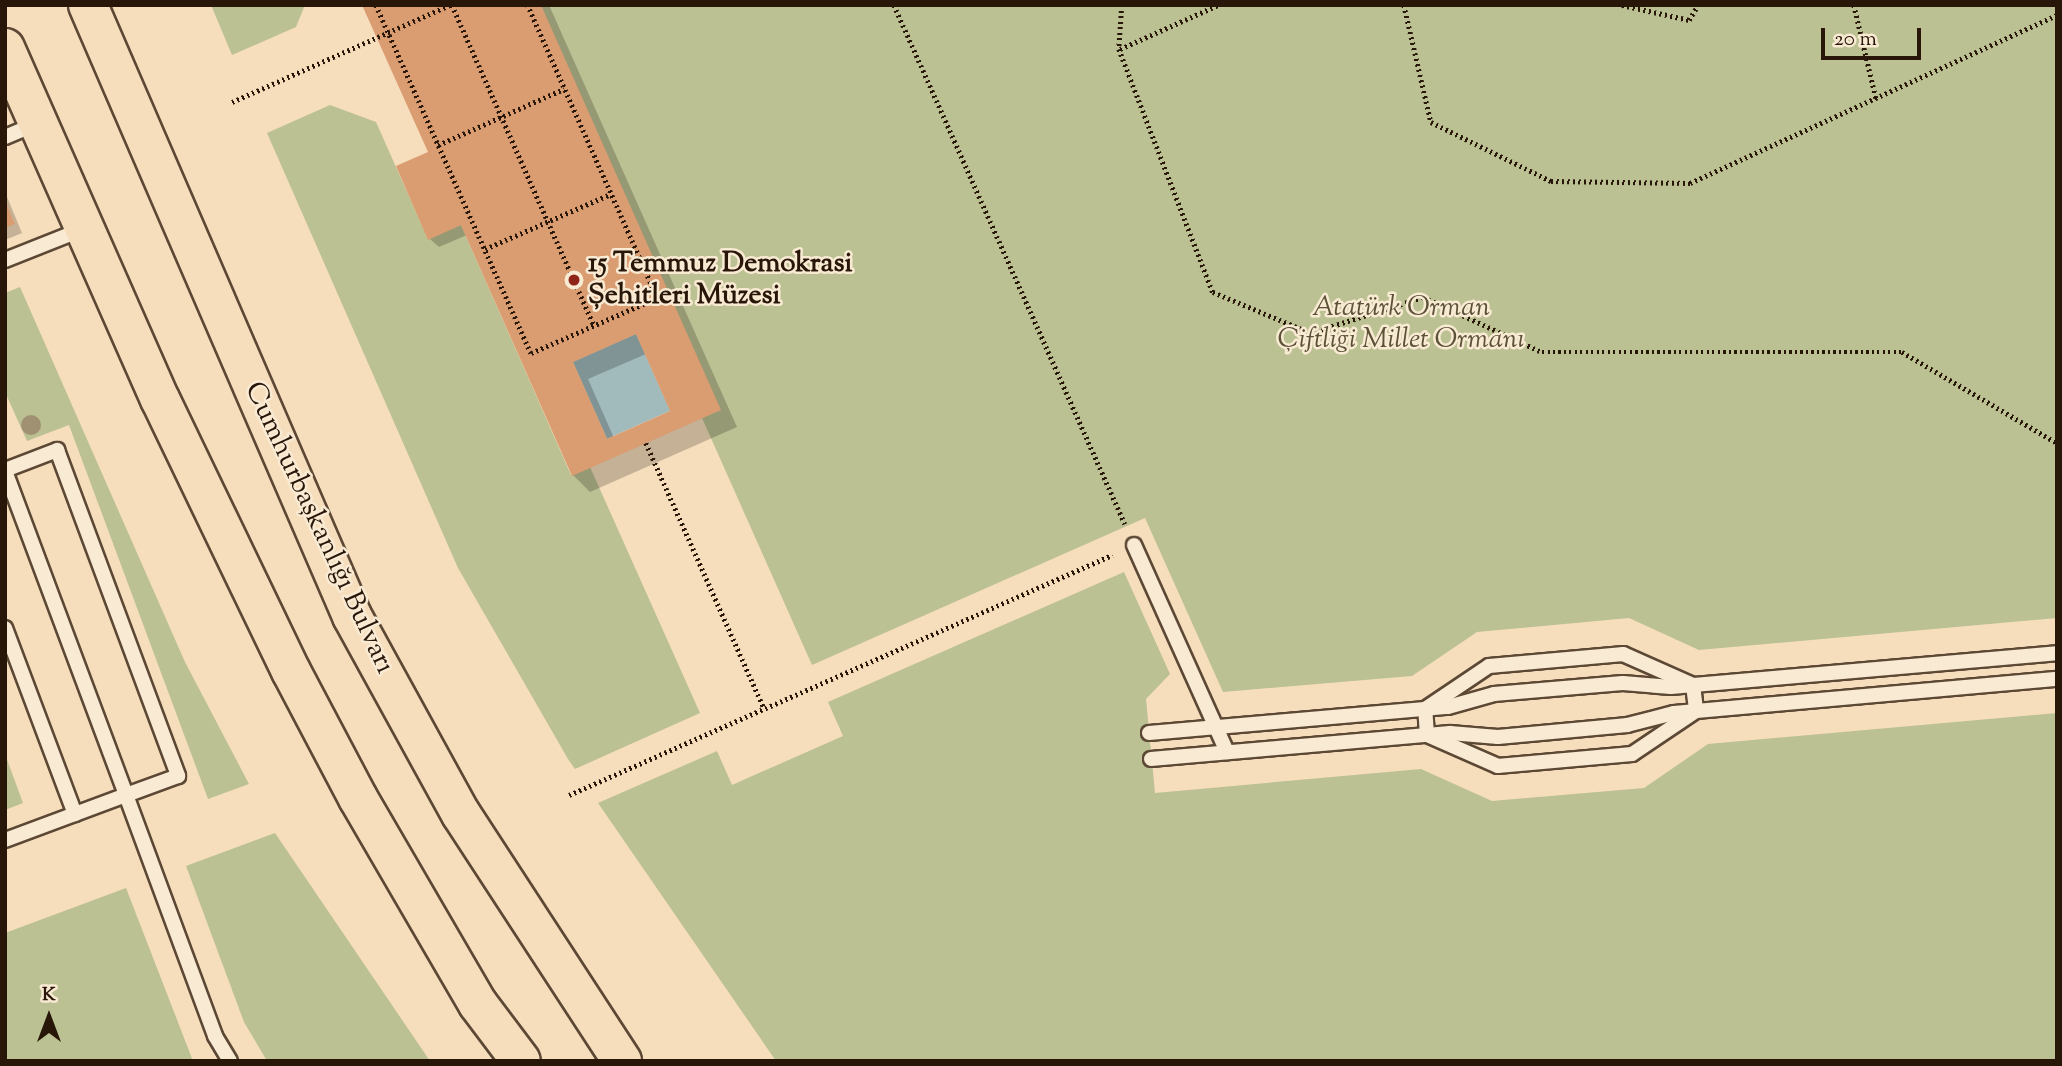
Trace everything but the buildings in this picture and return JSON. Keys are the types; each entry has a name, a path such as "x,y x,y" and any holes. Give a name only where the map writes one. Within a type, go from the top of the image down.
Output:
{"main road":[{"name":"Cumhurbaşkanlığı Bulvarı","path":"88,5 352,616 461,814 622,1061"},
{"path":"5,48 22,130 84,228 292,671 358,798 478,1004 506,1061"},
{"path":"478,1004 521,1061"}],"lane":[{"path":"5,260 84,228"},
{"path":"5,840 126,795 178,776 57,450 5,471 126,795 215,1036 230,1061"},
{"path":"1134,545 1227,752"},
{"path":"5,628 75,814"},
{"path":"1149,733 1425,709 1494,694 1623,683 1693,685 2057,653"},
{"path":"1425,709 1489,666 1596,656 1623,654 1693,685"},
{"path":"1151,759 1427,735 1498,737 1627,726 1696,711 2057,679"},
{"path":"1693,685 1696,711"},
{"path":"1425,709 1427,735"},
{"path":"1427,735 1498,766 1605,757 1632,754 1696,711"}],"path":[{"path":"376,5 531,353 657,298 527,5"},
{"path":"232,102 451,5 594,325"},
{"path":"569,795 1134,545 894,5"},
{"path":"1122,5 1119,49 1213,292 1311,333 1423,297 1542,352 1902,352 2057,443"},
{"path":"1119,49 1218,5"},
{"path":"1404,5 1431,122 1551,181 1690,183 2057,15"},
{"path":"1622,5 1689,20 1698,5"},
{"path":"1854,5 1876,98"},
{"path":"438,145 565,89"},
{"path":"485,249 611,194"},
{"path":"646,443 764,708"}],"green space":[{"path":"211,5 305,5 296,27 232,55"},
{"name":"Atatürk Orman Çiftliği Millet Ormanı","path":"541,5 2057,5 2057,618 1699,650 1629,618 1477,632 1412,676 1223,692 1145,518 812,665 702,418"},
{"path":"330,105 376,122 428,239 461,225 571,475 590,467 700,713 575,769 568,759 458,568 267,133"},
{"path":"20,287 185,662 249,784 208,799 69,425 27,441 5,392 5,293"},
{"path":"1124,572 1170,674 1146,699 1155,793 1421,769 1492,801 1644,788 1708,744 2057,713 2057,1061 776,1061 598,803 717,751 732,785 843,736 828,702"},
{"path":"5,754 23,803 5,810"},
{"path":"275,833 430,1061 267,1061 244,1022 186,866"},
{"path":"126,888 193,1061 5,1061 5,933"}],"water":[{"path":"636,334 670,411 607,439 573,362"}],"place":[{"name":"15 Temmuz Demokrasi Şehitleri Müzesi","path":"574,280"}]}
